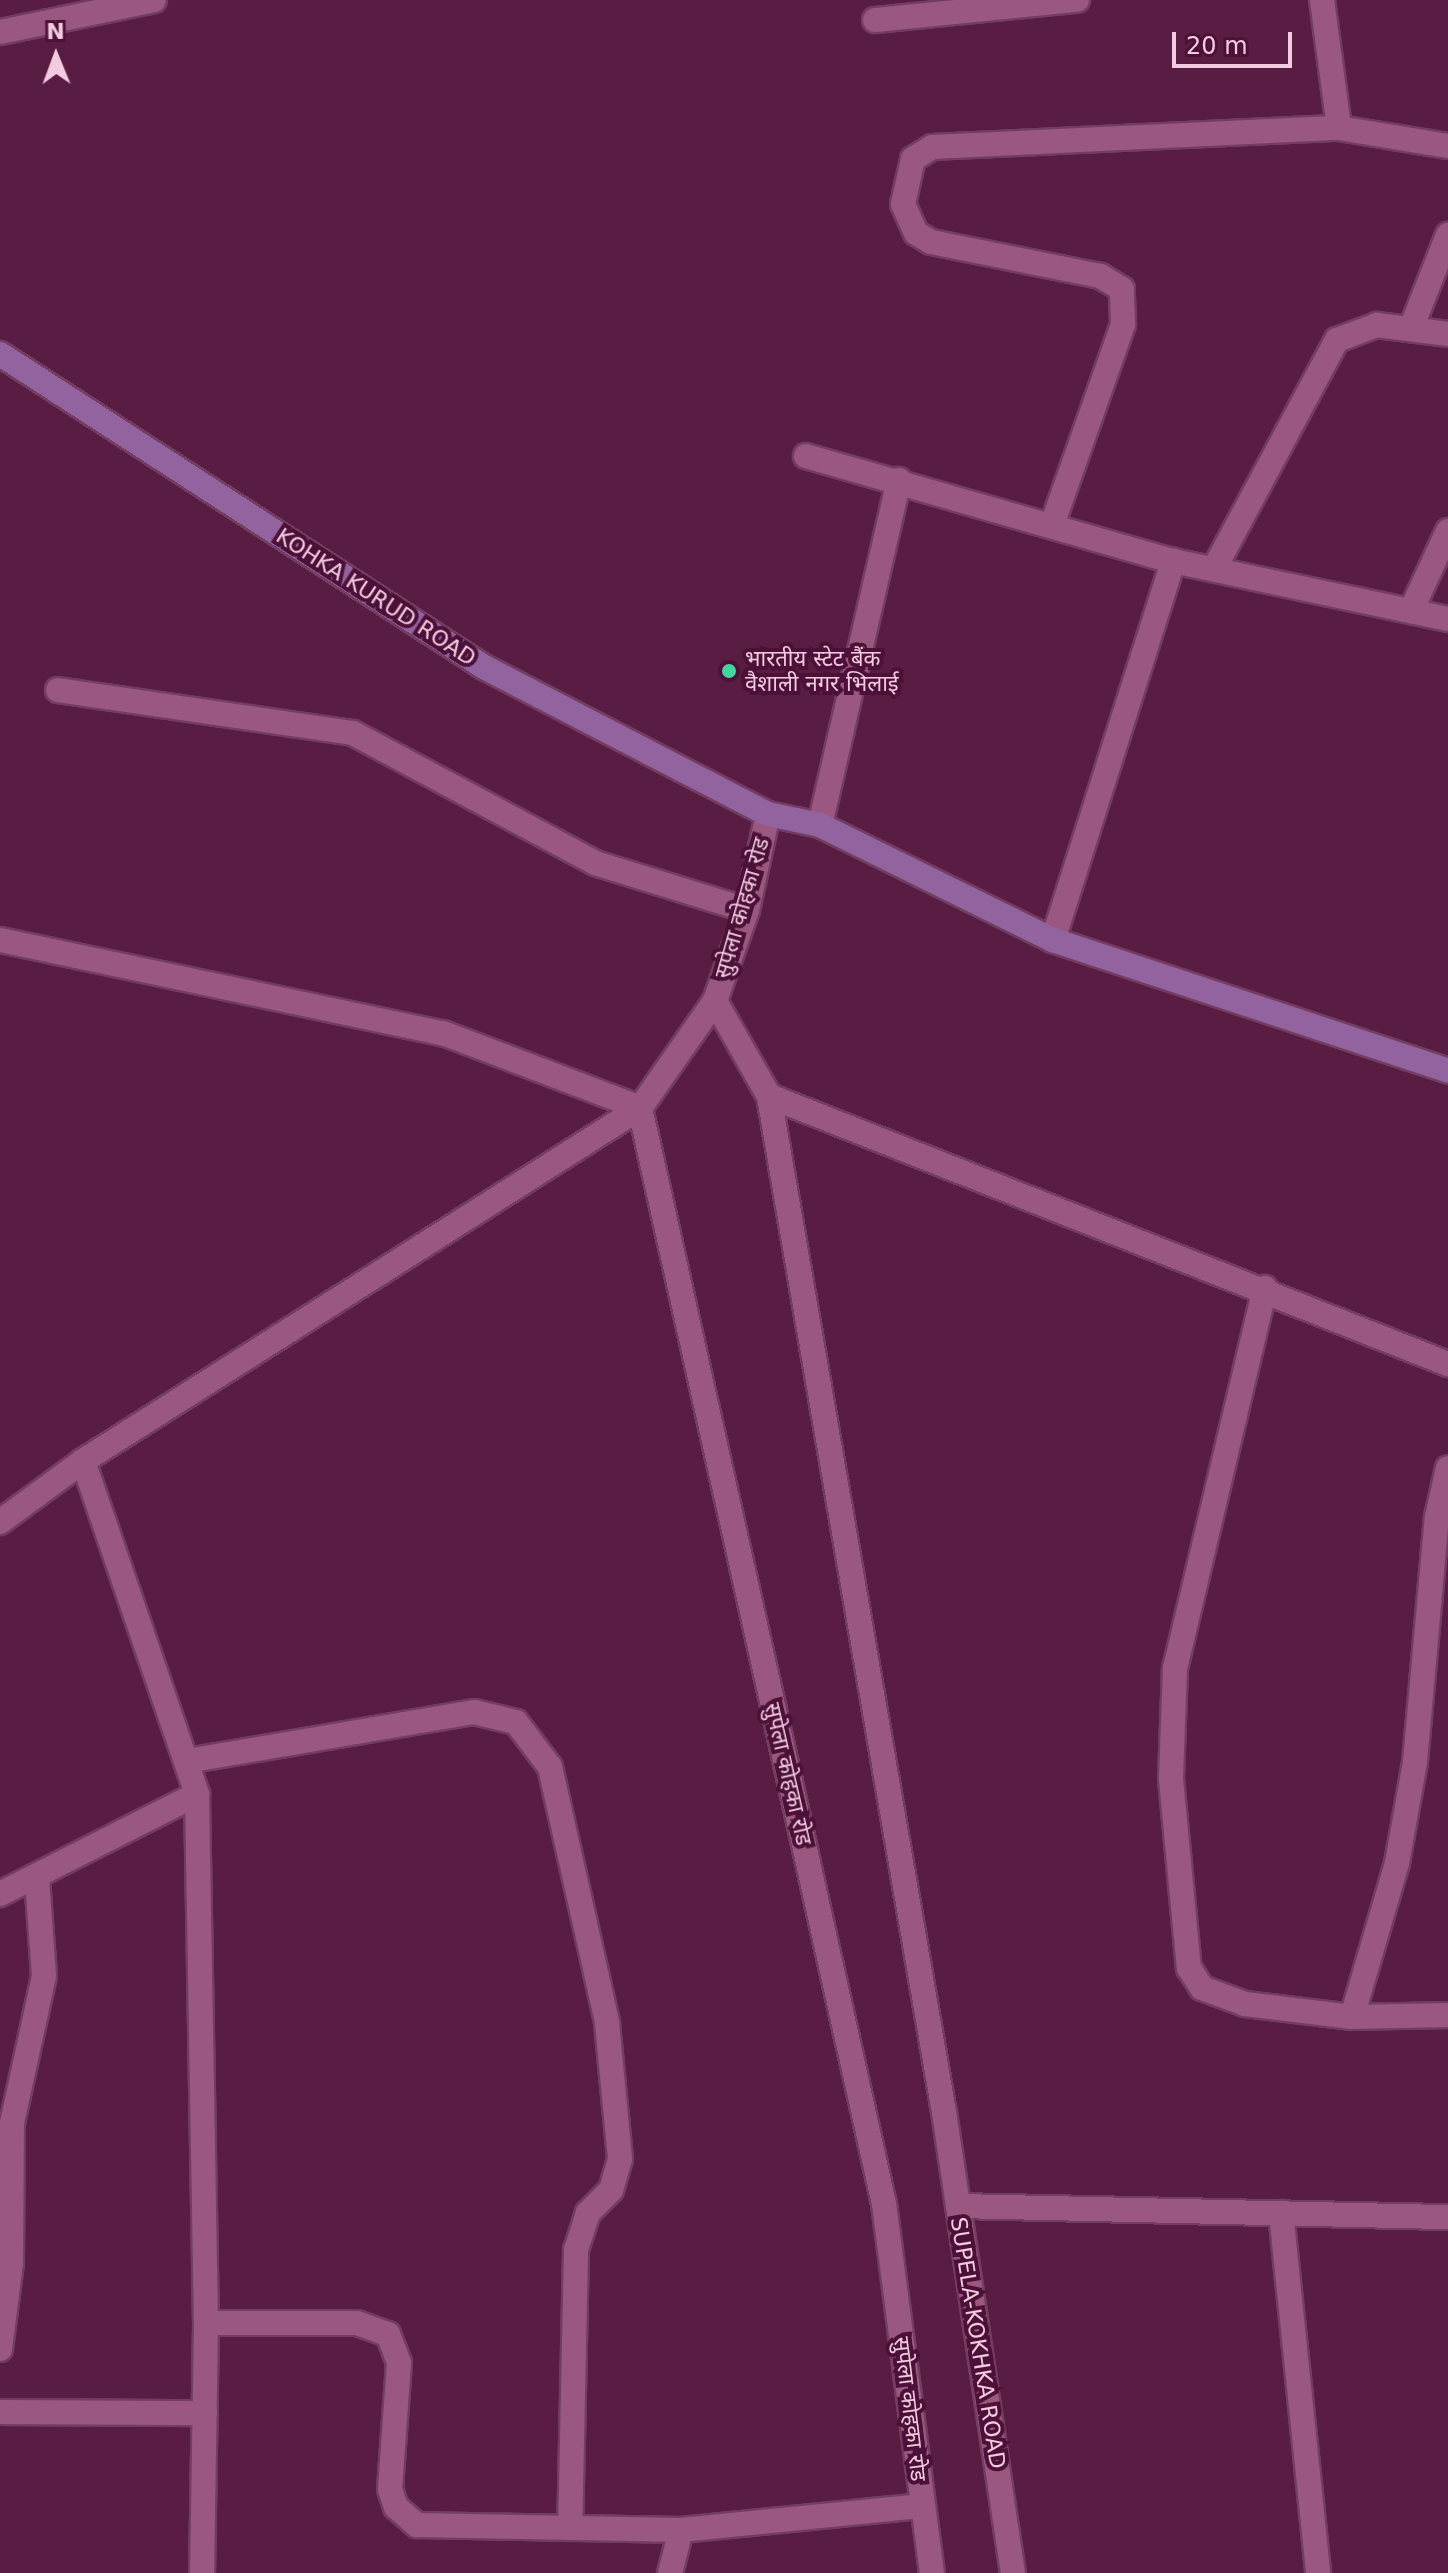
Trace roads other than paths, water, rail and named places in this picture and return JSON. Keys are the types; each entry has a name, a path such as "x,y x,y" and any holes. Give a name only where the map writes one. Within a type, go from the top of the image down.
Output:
{"main road":[{"name":"KOHKA KURUD ROAD","path":"0,354 484,667 768,814 820,825 1053,940 1448,1071"}],"street":[{"path":"0,32 44,11 154,0"},
{"path":"875,20 1077,0"},
{"path":"1322,0 1339,128"},
{"path":"1052,525 1123,324 1122,289 1100,276 979,256 924,238 903,204 913,159 932,147 1339,128 1448,146"},
{"path":"1412,326 1448,235"},
{"path":"1214,569 1326,353 1357,330 1412,326 1448,334"},
{"path":"806,456 899,480 1173,561 1448,619"},
{"path":"820,825 899,480"},
{"path":"1411,611 1448,531"},
{"path":"1053,940 1173,561"},
{"path":"58,690 353,733 595,863 747,910"},
{"name":"सुपेला कोहका रोड","path":"768,814 747,910 715,1001 640,1108 884,2204 932,2573"},
{"path":"0,940 443,1033 640,1108"},
{"name":"सुपेला कोहका रोड","path":"715,1001 769,1096 944,2112"},
{"path":"769,1096 1265,1288 1448,1364"},
{"path":"0,1522 83,1461 640,1108"},
{"path":"1265,1288 1175,1668 1171,1779 1189,1968 1202,1988 1245,2004 1352,2017 1448,2015"},
{"path":"83,1461 197,1794 206,2323 202,2573"},
{"path":"1352,2017 1397,1863 1415,1762 1437,1517 1448,1468"},
{"path":"187,1761 474,1712 516,1722 550,1767 607,2023 620,2159 611,2190 588,2213 576,2250 570,2528"},
{"path":"0,1894 37,1879 197,1794"},
{"path":"0,2349 11,2263 12,2123 44,1976 37,1879"},
{"name":"SUPELA-KOKHKA ROAD","path":"944,2112 1013,2573"},
{"path":"958,2206 1448,2217"},
{"path":"1281,2213 1318,2573"},
{"path":"206,2323 375,2326 396,2345 390,2489 407,2520 681,2530 922,2506"},
{"path":"0,2412 205,2413"},
{"path":"670,2573 681,2530"}],"place":[{"name":"भारतीय स्टेट बैंक वैशाली नगर भिलाई","path":"729,671"}]}
